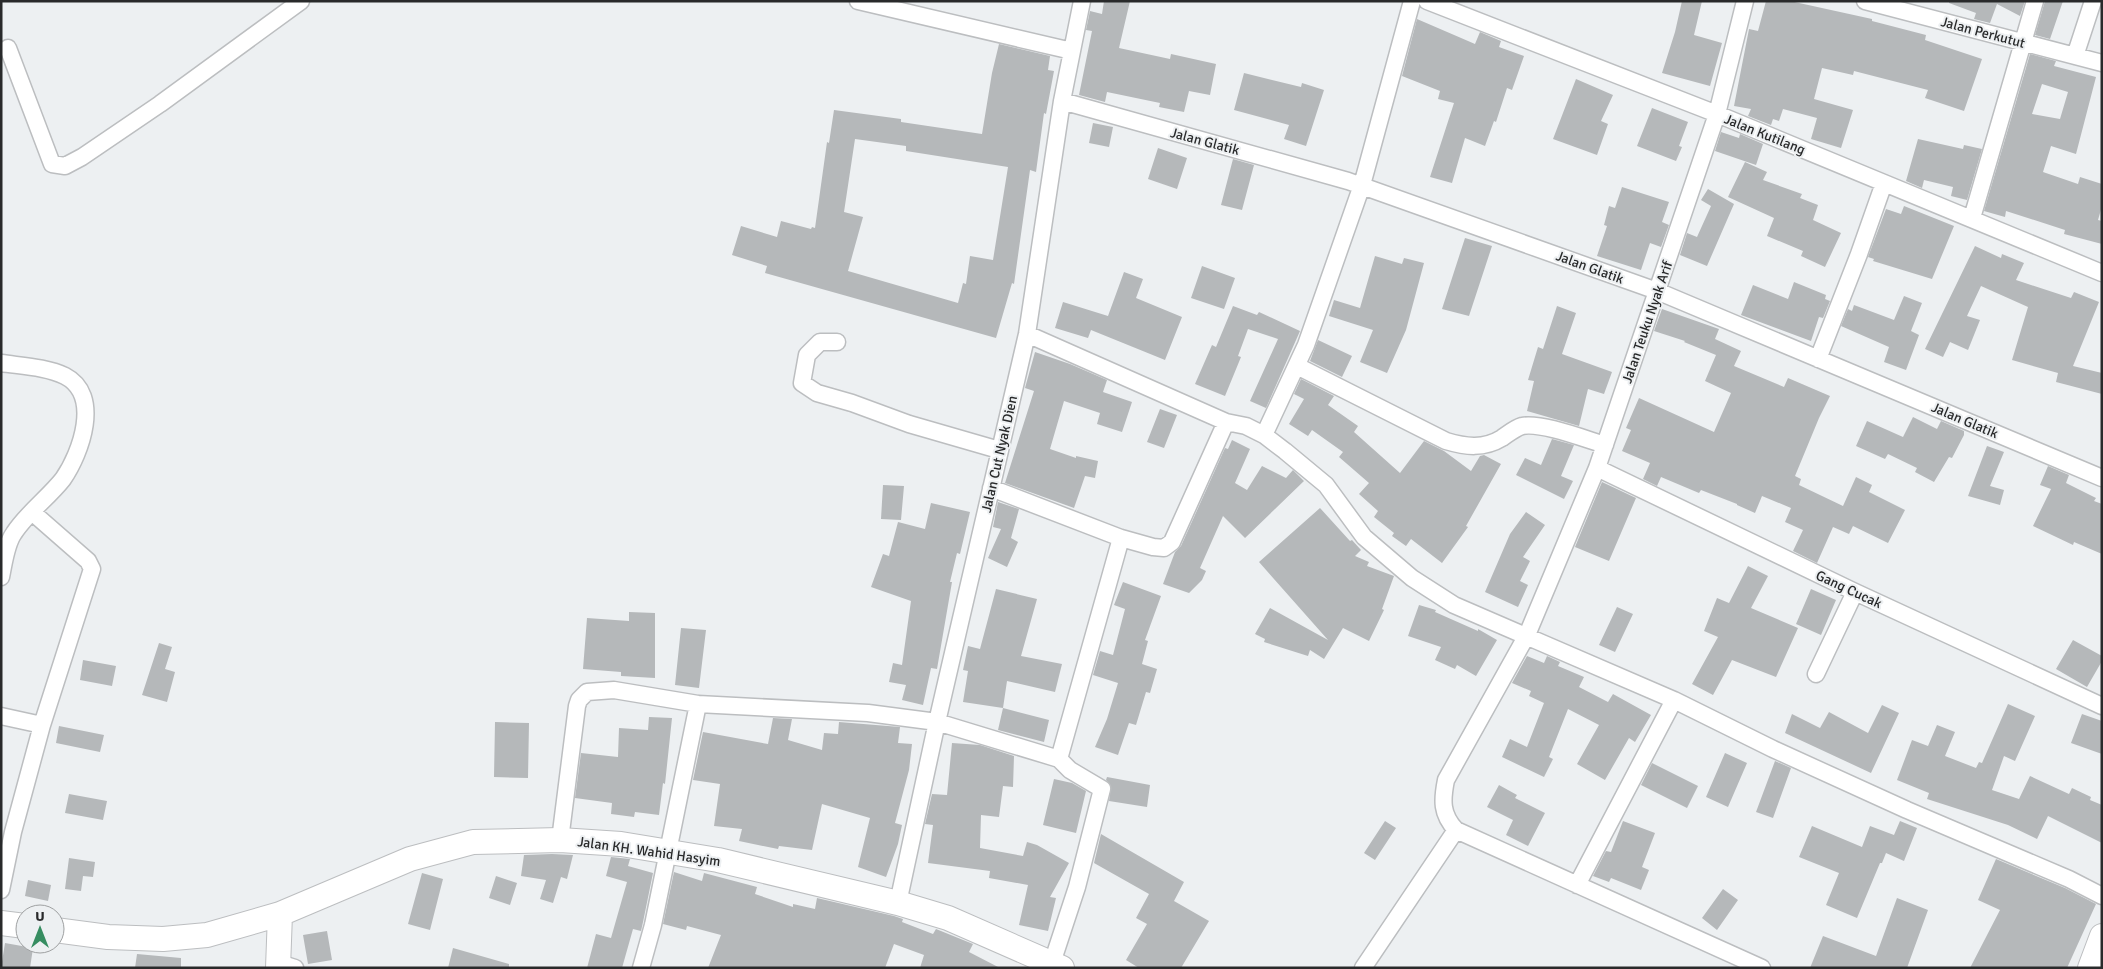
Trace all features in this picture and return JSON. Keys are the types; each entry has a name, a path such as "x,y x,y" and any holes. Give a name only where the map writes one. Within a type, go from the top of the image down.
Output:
{"street":[{"path":"8,48 52,164 65,166 82,157 160,104 301,1"},
{"path":"858,1 1072,51"},
{"name":"Jalan Cut Nyak Dien","path":"898,903 936,722 1027,334 1062,102 1082,1"},
{"path":"1264,435 1306,345 1362,185 1412,1"},
{"name":"Jalan Kutilang","path":"1427,1 1717,114 2102,273"},
{"name":"Jalan Teuku Nyak Arif","path":"1456,830 1447,820 1442,797 1446,780 1527,635 1597,468 1717,114 1745,1"},
{"name":"Jalan Perkutut","path":"1865,1 2102,63"},
{"path":"1972,218 2035,1"},
{"path":"2075,56 2093,1"},
{"name":"Jalan Glatik","path":"1062,102 1362,185 1657,291 2102,478"},
{"path":"1818,359 1859,254 1884,183"},
{"path":"1027,334 1226,422 1246,426 1264,435 1326,485 1364,537 1412,578 1454,605 1674,700 1772,749 1907,810 2069,878 2102,896"},
{"path":"837,342 820,342 807,355 802,383 817,393 852,403 909,424 1000,450"},
{"path":"1,363 67,377 76,383 84,407 84,435 78,453 62,479 13,533 1,577"},
{"path":"1297,366 1446,441 1468,446 1489,445 1522,426 1533,426 1556,430 1605,445"},
{"path":"991,488 1121,538 1153,548 1164,548 1172,542 1226,422"},
{"name":"Gang Cucak","path":"1597,468 1855,592 2102,706"},
{"path":"1,890 13,832 42,725 92,569 88,561 32,512"},
{"path":"1059,760 1121,538"},
{"path":"1816,674 1855,592"},
{"path":"560,840 577,706 582,696 595,690 614,690 698,704 868,713 936,722 1059,760 1070,770 1101,787 1102,791 1057,965"},
{"path":"1577,885 1674,700"},
{"path":"641,968 653,925 698,704"},
{"path":"1,716 42,725"},
{"path":"1363,968 1456,830 1762,968"},
{"name":"Jalan KH. Wahid Hasyim","path":"65,931 108,937 163,939 207,935 280,914 410,859 472,842 560,840 622,844 718,860 898,903 948,918 1057,965"},
{"path":"280,914 284,966"},
{"path":"1,923 15,925"},
{"path":"2090,968 2102,936"}],"building":[{"path":"1104,1 1130,1 1119,48 1170,59 1171,54 1216,64 1210,95 1189,91 1184,112 1159,107 1160,103 1107,92 1105,102 1079,95 1092,31 1086,30 1090,11 1102,14"},
{"path":"1682,1 1702,1 1694,35 1722,43 1710,86 1662,73 1675,32"},
{"path":"1766,1 1790,1 1872,19 1872,21 1926,35 1925,40 1982,59 1964,111 1925,98 1928,90 1854,71 1853,75 1822,68 1814,99 1853,110 1841,148 1811,139 1817,118 1783,109 1779,121 1773,119 1771,125 1748,116 1751,109 1734,106 1749,29 1758,31"},
{"path":"1949,1 2025,1 2020,16 1997,4 1990,23 1974,19 1976,13 1949,3"},
{"path":"2045,1 2063,1 2050,39 2035,35"},
{"path":"1417,19 1475,44 1480,32 1501,41 1499,47 1524,56 1512,90 1507,88 1496,122 1494,121 1485,146 1465,138 1452,183 1430,177 1454,103 1438,99 1440,91 1402,76"},
{"path":"999,44 1050,56 1048,70 1054,71 1046,114 1044,113 1036,172 1030,170 1014,284 1012,283 996,338 765,273 767,266 732,255 741,226 777,237 781,221 811,229 812,227 815,228 827,142 829,143 834,110 901,119 901,122 982,134","holes":["855,139 906,146 906,151 1008,167 993,260 970,256 966,284 963,283 958,303 848,271 863,217 844,212"]},
{"path":"2030,54 2056,61 2054,66 2096,77 2076,154 2051,146 2043,172 2078,184 2080,177 2102,184 2102,206 2098,220 2102,221 2102,244 2064,234 2065,230 2006,211 2005,217 1984,211","holes":["2042,84 2068,92 2060,119 2032,114"]},
{"path":"1244,73 1301,87 1302,83 1324,90 1306,146 1284,139 1289,125 1234,110"},
{"path":"1576,79 1613,95 1601,121 1608,124 1597,155 1553,139"},
{"path":"1652,108 1688,122 1679,146 1682,147 1676,161 1637,146"},
{"path":"1093,123 1113,127 1109,147 1089,143"},
{"path":"1721,132 1739,138 1740,134 1763,144 1756,165 1715,151"},
{"path":"1918,139 1963,149 1964,145 1982,149 1967,200 1951,196 1953,187 1924,180 1922,188 1906,181"},
{"path":"1158,148 1187,158 1177,189 1148,179"},
{"path":"1233,159 1254,165 1242,210 1221,205"},
{"path":"1745,162 1767,172 1763,180 1802,194 1800,198 1818,205 1813,220 1841,233 1825,267 1801,256 1803,251 1767,236 1774,218 1728,197"},
{"path":"1622,187 1669,202 1662,222 1669,225 1661,247 1650,243 1641,270 1597,256 1607,226 1604,225 1609,206 1615,208"},
{"path":"1708,189 1734,204 1707,266 1680,255 1687,233 1697,237 1711,206 1701,200"},
{"path":"1904,206 1954,226 1932,279 1873,261 1874,259 1868,257 1886,209 1901,214"},
{"path":"1465,238 1492,246 1469,316 1442,309"},
{"path":"1975,246 2001,258 2002,254 2024,263 2016,280 2071,298 2074,292 2099,302 2073,366 2102,373 2102,394 2056,382 2058,373 2012,360 2028,307 1981,286 1967,316 1980,320 1968,350 1950,342 1943,357 1925,349"},
{"path":"1375,256 1402,264 1404,258 1424,263 1406,330 1387,373 1360,362 1373,330 1329,316 1334,300 1360,308"},
{"path":"1202,266 1235,278 1224,309 1191,298"},
{"path":"1124,272 1143,279 1136,298 1182,317 1165,360 1091,330 1088,338 1055,328 1063,302 1108,316"},
{"path":"1794,282 1826,295 1825,299 1830,301 1823,318 1819,317 1811,341 1741,315 1753,285 1788,299"},
{"path":"1904,296 1922,303 1911,331 1919,335 1906,370 1884,362 1889,347 1841,326 1848,309 1852,311 1854,305 1894,320"},
{"path":"1233,306 1257,315 1259,312 1300,331 1266,408 1250,401 1278,339 1248,329 1238,356 1241,357 1225,396 1195,384 1212,345 1216,347"},
{"path":"1557,306 1576,313 1562,354 1612,372 1604,394 1588,389 1579,426 1527,411 1534,381 1528,380 1538,347 1543,349"},
{"path":"1662,309 1719,329 1715,339 1741,351 1734,366 1784,387 1788,378 1830,396 1795,476 1801,479 1799,485 1843,506 1856,477 1872,485 1869,492 1905,510 1888,543 1853,526 1849,534 1833,527 1817,563 1793,551 1803,530 1785,522 1791,508 1762,496 1755,513 1701,490 1699,493 1661,477 1657,486 1643,479 1650,463 1622,451 1631,430 1626,428 1639,398 1714,432 1731,393 1705,381 1716,355 1685,341 1654,331"},
{"path":"1318,340 1352,356 1342,377 1310,361"},
{"path":"1035,352 1070,364 1107,380 1103,392 1132,402 1122,432 1097,424 1100,413 1064,401 1050,449 1076,458 1076,456 1098,461 1095,478 1085,476 1074,508 1005,483 1034,391 1025,388"},
{"path":"1301,379 1334,396 1328,405 1358,426 1354,432 1400,473 1424,441 1444,451 1471,471 1480,456 1484,455 1501,464 1466,526 1468,527 1442,563 1411,539 1406,546 1392,536 1394,533 1374,517 1378,511 1359,494 1369,483 1339,457 1343,452 1312,430 1308,436 1289,424 1304,399 1294,394"},
{"path":"1160,409 1177,415 1164,448 1147,442"},
{"path":"1913,417 1937,429 1941,421 1964,431 1964,435 1952,458 1949,457 1934,482 1915,472 1917,468 1888,454 1885,459 1856,446 1867,421 1903,437"},
{"path":"1552,439 1574,445 1561,476 1573,481 1564,499 1516,475 1525,458 1541,465"},
{"path":"1232,440 1250,449 1235,483 1247,490 1262,466 1286,478 1293,470 1304,481 1245,538 1223,516 1200,568 1206,571 1202,580 1189,593 1163,584 1175,552 1181,546 1225,448 1228,449"},
{"path":"1987,446 2004,452 1990,486 2004,490 2000,505 1968,496"},
{"path":"2048,466 2069,475 2066,483 2096,498 2094,501 2102,504 2102,554 2074,542 2073,545 2033,526 2051,489 2040,485"},
{"path":"1602,482 1636,498 1609,561 1575,547"},
{"path":"883,485 904,486 901,520 881,519"},
{"path":"998,502 1019,509 1011,538 1018,542 1007,567 988,558 1001,529 993,527"},
{"path":"931,503 970,512 960,554 957,553 950,582 952,582 937,669 931,668 923,705 902,700 906,685 889,682 893,663 902,665 911,601 871,587 883,554 889,556 898,522 925,529"},
{"path":"1320,508 1350,541 1352,540 1361,550 1355,556 1369,562 1367,566 1394,576 1382,609 1384,610 1369,641 1343,628 1324,659 1310,650 1308,656 1264,642 1265,639 1255,634 1270,608 1328,640 1259,562"},
{"path":"1526,512 1545,525 1523,557 1530,561 1520,581 1528,585 1518,607 1485,592 1510,534"},
{"path":"1748,566 1768,576 1751,608 1798,628 1776,677 1732,660 1713,695 1692,684 1718,637 1704,631 1717,598 1729,603"},
{"path":"1123,582 1161,596 1145,640 1148,641 1142,664 1157,669 1150,693 1146,692 1136,725 1129,723 1118,755 1095,747 1107,719 1118,683 1093,675 1100,651 1113,655 1125,609 1114,605"},
{"path":"996,589 1037,599 1021,656 1062,664 1055,692 1007,681 1003,708 963,702 968,671 963,670 968,646 980,649"},
{"path":"1811,589 1836,600 1821,635 1796,624"},
{"path":"1419,605 1436,610 1435,612 1478,631 1478,629 1497,640 1476,676 1457,665 1455,669 1435,660 1441,647 1408,636"},
{"path":"1617,607 1633,614 1615,652 1599,645"},
{"path":"629,612 655,613 655,678 621,676 621,672 583,669 587,618 629,621"},
{"path":"681,628 706,630 699,688 675,685"},
{"path":"2073,640 2102,656 2102,661 2087,687 2056,669"},
{"path":"159,643 172,647 165,669 175,672 167,702 142,695"},
{"path":"1527,656 1544,663 1547,656 1560,662 1558,666 1584,677 1579,687 1608,702 1613,694 1651,715 1635,742 1629,738 1605,780 1577,764 1599,725 1568,709 1549,757 1553,759 1544,777 1502,757 1510,739 1527,747 1544,703 1529,696 1531,691 1512,683"},
{"path":"83,660 116,666 112,686 80,680"},
{"path":"2008,704 2035,716 2015,761 2004,756 1992,790 2019,799 2030,776 2069,794 2072,788 2091,797 2090,800 2102,805 2102,843 2048,816 2037,839 2008,825 1927,799 1929,793 1897,780 1912,740 1928,746 1937,725 1955,732 1945,756 1976,768 1979,762 1982,763"},
{"path":"1882,705 1899,713 1871,773 1785,733 1792,714 1820,728 1829,712 1868,733"},
{"path":"1003,708 1049,720 1044,742 998,730"},
{"path":"2082,714 2102,721 2102,754 2071,743"},
{"path":"649,717 672,718 665,784 663,783 659,815 635,812 634,817 611,814 612,803 575,798 581,753 618,757 619,728 648,730"},
{"path":"773,718 792,719 788,740 822,750 824,733 838,734 839,722 900,727 898,743 912,744 909,770 895,823 902,825 898,844 886,877 858,867 870,818 822,804 812,850 779,846 778,849 739,841 742,829 714,826 720,784 693,780 703,732 768,744"},
{"path":"495,722 529,723 528,778 494,777"},
{"path":"59,726 104,735 100,752 56,743"},
{"path":"952,743 980,745 1014,756 1013,787 1003,786 999,817 981,815 980,848 1023,856 1027,842 1037,845 1069,863 1050,897 1056,898 1048,931 1019,925 1028,885 989,878 990,871 928,863 933,825 925,824 932,794 947,795"},
{"path":"1725,753 1747,763 1728,807 1706,797"},
{"path":"1775,761 1791,768 1773,818 1756,812"},
{"path":"1652,763 1698,786 1687,808 1641,785"},
{"path":"1107,777 1150,785 1147,807 1109,801 1111,786 1106,780"},
{"path":"1054,779 1072,783 1086,791 1076,833 1043,825"},
{"path":"1499,785 1517,795 1515,798 1545,813 1528,846 1506,835 1513,820 1487,807"},
{"path":"69,794 107,801 103,820 65,813"},
{"path":"1385,821 1396,828 1375,860 1364,853"},
{"path":"1623,821 1655,833 1642,867 1649,870 1641,890 1611,878 1609,882 1593,876 1606,851 1611,852"},
{"path":"1900,821 1917,828 1904,861 1886,853 1857,918 1826,905 1839,873 1799,857 1812,826 1862,847 1870,826 1894,835"},
{"path":"1101,834 1184,882 1174,901 1209,921 1181,968 1139,968 1126,960 1147,924 1136,918 1149,894 1094,863"},
{"path":"524,855 573,855 567,879 561,877 553,903 540,899 546,880 521,876"},
{"path":"611,857 630,859 628,866 653,873 643,922 641,931 633,929 622,968 587,968 596,934 611,938 627,882 606,876"},
{"path":"69,858 95,862 93,877 83,876 81,891 65,889"},
{"path":"1996,859 2065,888 2096,904 2067,968 1970,968 2000,910 1978,900"},
{"path":"674,872 702,881 704,873 757,887 755,894 793,907 793,904 815,909 817,898 894,916 903,919 902,922 933,934 936,929 973,944 969,952 1000,968 920,968 924,955 894,944 885,968 708,968 721,935 687,926 686,930 663,924"},
{"path":"422,873 443,879 430,930 408,924"},
{"path":"496,876 517,883 510,905 489,898"},
{"path":"28,880 51,885 48,901 25,896"},
{"path":"1723,889 1738,900 1717,930 1702,918"},
{"path":"1897,898 1928,910 1907,968 1810,968 1823,936 1876,956"},
{"path":"327,931 332,960 308,964 303,935"},
{"path":"5,943 15,945 15,954 32,954 30,968 1,968"},
{"path":"453,948 509,964 509,968 448,968"},
{"path":"137,954 181,958 181,968 135,968"}]}
